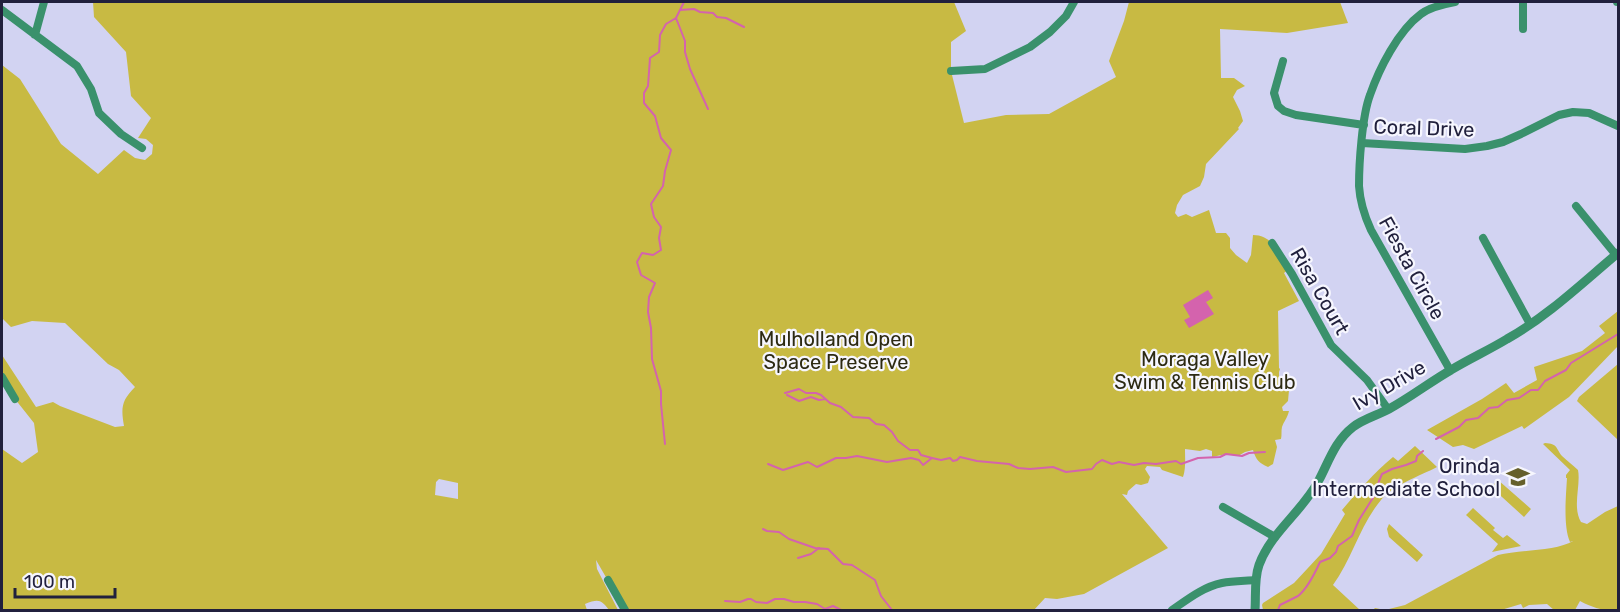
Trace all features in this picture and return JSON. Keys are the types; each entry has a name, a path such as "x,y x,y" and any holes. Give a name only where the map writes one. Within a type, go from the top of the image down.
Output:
{"street":[{"path":"35,35 44,2"},
{"path":"951,71 985,69 1030,47 1066,16 1074,2"},
{"name":"Fiesta Circle","path":"1450,370 1371,231 1364,215 1359,188 1362,143 1369,97 1380,72 1404,31 1422,13 1439,5 1455,2"},
{"path":"1523,2 1523,29"},
{"path":"2,10 76,66 91,89 99,113 121,134 142,148"},
{"path":"1283,61 1274,93 1278,106 1284,111 1296,115 1364,125"},
{"name":"Coral Drive","path":"1362,143 1465,149 1487,146 1503,142 1559,115 1573,112 1589,113 1618,126"},
{"path":"1576,206 1617,254"},
{"path":"1483,238 1530,324"},
{"name":"Risa Court","path":"1272,243 1331,345 1367,380 1388,409"},
{"name":"Ivy Drive","path":"1255,610 1258,566 1275,537 1297,512 1318,482 1341,438 1354,426 1388,409 1530,324 1563,300 1617,254"},
{"path":"2,376 15,399"},
{"path":"1223,507 1275,537"},
{"path":"608,580 625,610"},
{"path":"1172,610 1212,586 1256,580"}],"green space":[{"path":"93,2 954,2 966,31 951,42 951,71 964,123 1006,115 1049,114 1116,77 1109,61 1129,2 1340,2 1348,23 1287,33 1220,29 1221,78 1234,78 1245,86 1237,90 1233,97 1243,121 1239,129 1206,164 1200,186 1183,195 1175,213 1178,217 1186,214 1192,217 1209,210 1216,233 1226,233 1230,238 1230,248 1247,263 1251,255 1253,235 1266,238 1275,247 1289,269 1284,273 1299,301 1278,311 1279,388 1289,390 1288,401 1282,407 1283,411 1289,411 1282,427 1281,439 1275,440 1277,447 1273,464 1268,467 1262,464 1253,450 1238,456 1226,454 1212,457 1212,451 1206,449 1200,451 1185,449 1183,477 1162,470 1160,467 1147,466 1145,469 1150,477 1148,483 1136,484 1127,495 1122,494 1168,548 1084,594 1057,599 1045,598 1034,610 625,610 596,560 597,569 618,610 609,610 604,604 596,601 585,604 587,610 2,610 2,449 22,463 38,452 34,423 15,399 2,377 2,355 36,407 53,402 115,427 124,426 123,405 135,387 65,323 32,321 11,327 2,318 2,65 20,79 61,144 98,174 124,150 135,158 145,160 152,154 153,145 146,139 138,138 151,118 131,96 126,52 94,17","holes":["439,479 458,483 458,499 435,495 436,482"]},
{"path":"1618,311 1618,346 1569,397 1524,429 1522,426 1474,449 1463,445 1453,447 1427,430 1506,383 1514,393 1537,380 1534,367 1582,351 1605,333 1599,326"},
{"path":"1618,364 1618,440 1577,401"},
{"path":"1545,443 1554,445 1562,456 1578,470 1577,510 1581,522 1587,524 1618,506 1618,610 1589,606 1580,601 1575,610 1554,610 1547,604 1529,605 1523,608 1521,604 1501,610 1385,610 1405,605 1498,555 1557,547 1573,541 1570,542 1566,519 1566,475 1570,470 1543,444"},
{"path":"1415,446 1437,467 1400,485 1381,500 1367,520 1333,585 1360,610 1263,610 1263,603 1294,583 1321,554 1345,514 1342,510 1366,482 1393,457 1398,461"},
{"path":"1498,480 1531,509 1524,517 1491,487"},
{"path":"1473,508 1503,538 1507,535 1521,546 1492,552 1498,544 1466,515"},
{"path":"1389,524 1423,555 1417,562 1389,537 1387,529"}],"shaded area":[{"path":"1208,290 1213,298 1206,302 1214,314 1189,328 1184,320 1190,317 1183,305"}],"waterway":[{"path":"665,444 661,391 652,359 648,312 649,297 655,283 641,275 637,262 642,253 653,255 661,250 659,238 661,227 654,217 651,204 663,186 671,150 661,138 655,116 644,103 644,93 648,86 650,58 659,52 660,35 666,24 676,18 684,2"},
{"path":"680,10 694,9 713,13 717,17 726,18 744,27"},
{"path":"676,18 685,41 685,52 690,69 708,109"},
{"path":"1436,439 1459,427 1466,420 1478,418 1489,408 1498,407 1507,400 1519,398 1531,390 1538,390 1545,381 1566,370 1571,363 1618,334"},
{"path":"785,393 799,389 806,393 821,395 853,417 869,418 876,424 884,425 898,441 910,450 918,450 921,455 932,458"},
{"path":"787,395 799,401 811,397 819,400 825,399"},
{"path":"1278,610 1280,605 1298,596 1320,562 1330,558 1338,546 1352,536 1376,493 1382,474 1416,461 1417,456 1423,451"},
{"path":"768,464 783,470 808,462 817,467 836,458 857,456 887,462 911,458 919,460 923,465 932,458 941,460 950,458 953,461 960,457 1009,464 1018,468 1053,467 1066,472 1092,469 1102,460 1112,464 1119,462 1134,465 1156,464 1176,461 1181,464 1198,458 1220,457 1226,454 1242,456 1265,452"},
{"path":"763,529 779,532 789,539 815,548 828,549 843,564 852,565 875,580 881,596 892,610"},
{"path":"798,558 811,554 819,548"},
{"path":"725,601 740,602 751,599 767,603 775,599 784,599 817,604 825,609 833,606 841,610"}],"place":[{"name":"Orinda Intermediate School","path":"1518,477"}],"park label":[{"name":"Mulholland Open Space Preserve","path":"836,350"},
{"name":"Moraga Valley Swim & Tennis Club","path":"1205,370"}]}
